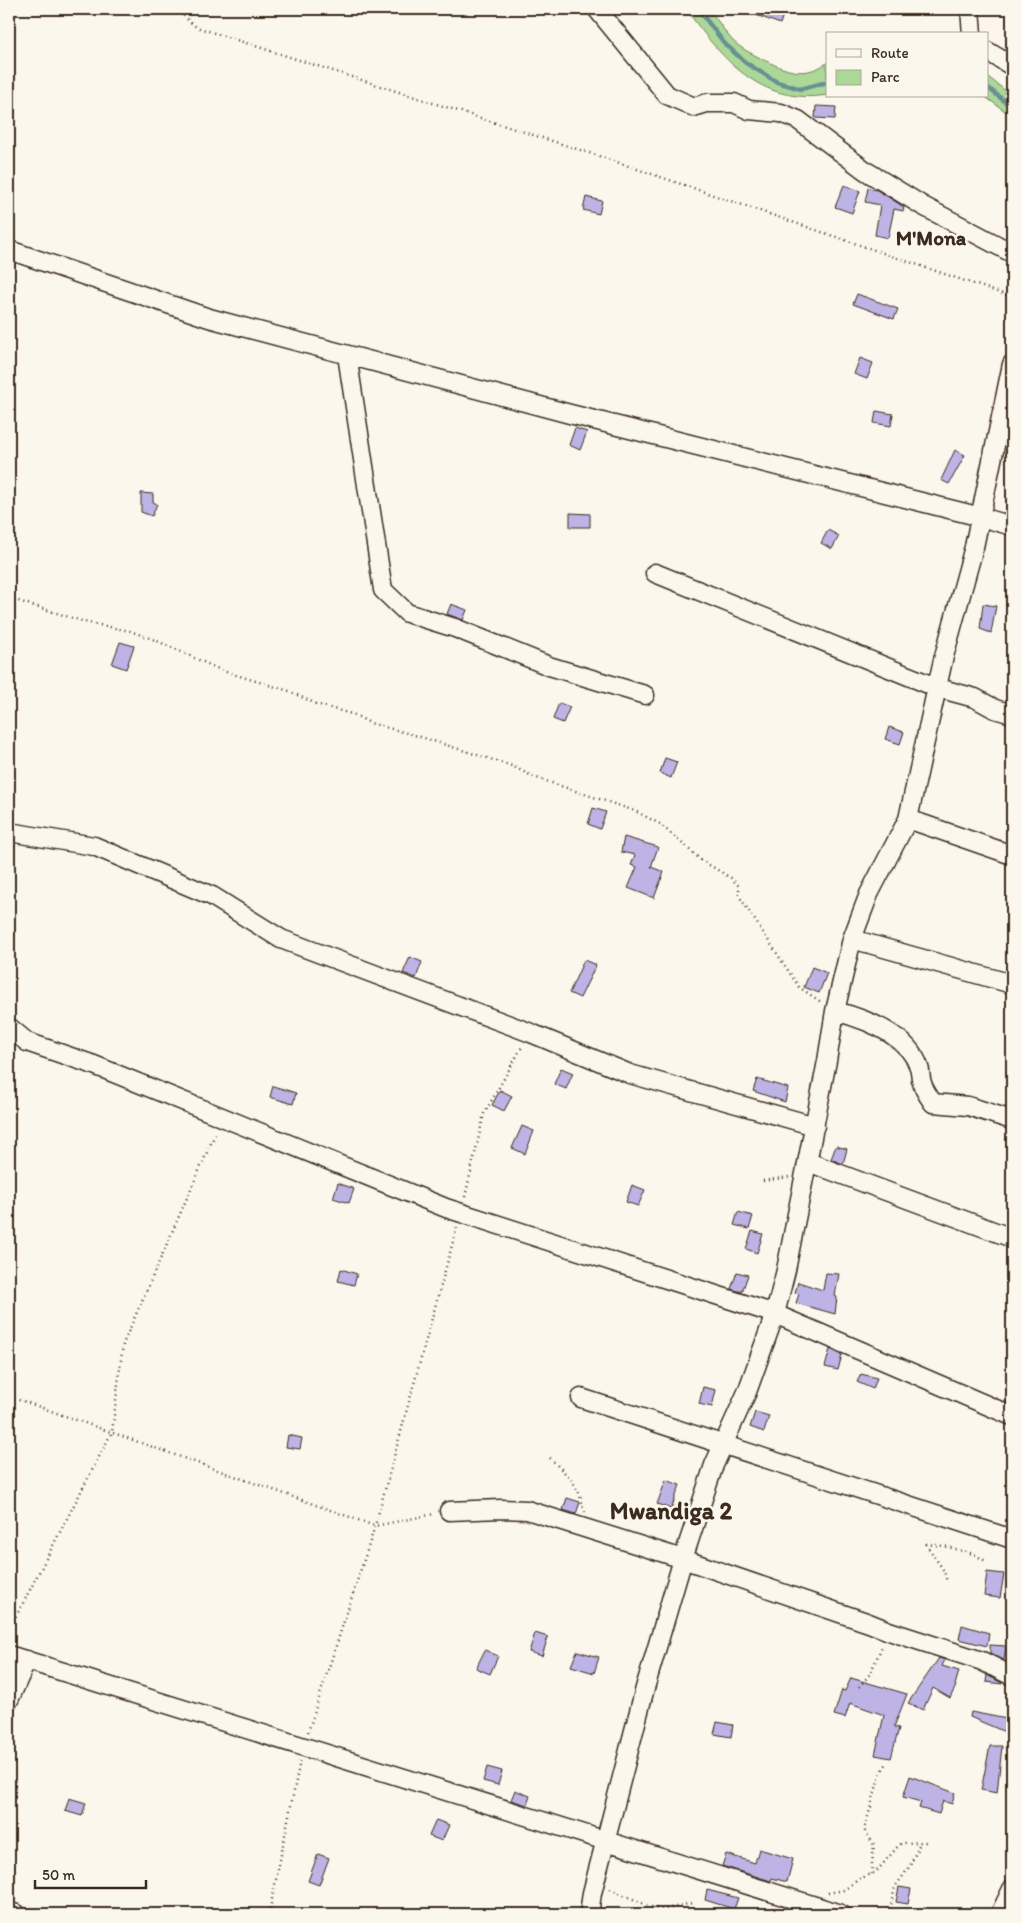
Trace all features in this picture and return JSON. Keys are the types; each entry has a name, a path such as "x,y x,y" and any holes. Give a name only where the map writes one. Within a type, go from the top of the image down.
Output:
{"street":[{"path":"597,9 667,95 694,107 707,103 734,103 749,110 781,114 798,120 866,171 923,206 1012,253"},
{"path":"970,9 972,32"},
{"path":"988,52 1012,66"},
{"path":"9,250 209,318 570,414 1012,526"},
{"path":"347,355 382,590 407,613 455,628 548,666 645,695"},
{"path":"589,1914 594,1884 645,1688 683,1560 714,1465 747,1392 774,1314 786,1270 815,1126 835,1011 852,939 869,894 908,819 943,660 981,517 1012,364"},
{"path":"655,573 938,688 975,698 995,709 1012,714"},
{"path":"908,819 1012,855"},
{"path":"9,832 94,846 212,896 281,939 531,1032 630,1074 815,1126"},
{"path":"852,939 1012,984"},
{"path":"835,1011 864,1019 885,1030 908,1048 919,1067 922,1083 933,1103 968,1106 1012,1120"},
{"path":"9,1027 27,1042 94,1065 461,1213 774,1314 1012,1416"},
{"path":"806,1170 1012,1238"},
{"path":"581,1398 1012,1539"},
{"path":"449,1511 527,1510 683,1560 869,1623 889,1632 982,1661 1012,1676"},
{"path":"9,1654 841,1914"},
{"path":"9,1700 27,1660"},
{"path":"1000,1914 1012,1889"},
{"path":"9,1912 17,1914"}],"path":[{"path":"176,9 196,28 602,157 1012,298"},
{"path":"9,598 85,622 130,631 155,640 223,671 289,691 316,704 355,715 370,723 512,766 534,776 635,811 660,824 700,860 731,878 739,886 740,896 799,987 835,1011"},
{"path":"9,754 12,738"},
{"path":"269,1914 303,1747 375,1526 461,1213 484,1114 531,1032"},
{"path":"9,1630 112,1432 122,1344 222,1117"},
{"path":"763,1181 782,1178 806,1170"},
{"path":"9,1398 23,1401 112,1432 375,1526 449,1511"},
{"path":"550,1458 572,1480 580,1496 591,1530"},
{"path":"947,1582 944,1571 926,1544 944,1546 974,1554 987,1562"},
{"path":"859,1687 870,1674 889,1632"},
{"path":"872,1874 874,1845 872,1839 865,1831 865,1826 880,1774 888,1763"},
{"path":"813,1905 824,1893 844,1890 859,1879 872,1874 880,1868 902,1843 928,1842"},
{"path":"889,1914 895,1887 910,1866 920,1843"},
{"path":"594,1884 622,1893 662,1910 692,1903"}],"green space":[{"path":"686,9 709,9 735,43 778,67 802,72 810,71 826,64 826,95 803,96 782,93 762,86 728,61"},
{"path":"988,77 1012,96 1012,116 987,98"}],"building":[{"path":"743,9 785,9 780,24"},
{"path":"816,106 836,107 835,119 815,118"},
{"path":"844,185 860,191 852,213 835,207"},
{"path":"868,188 877,190 904,207 903,211 894,209 888,238 875,235 880,205 865,202"},
{"path":"586,197 602,201 599,214 583,210"},
{"path":"857,294 898,309 894,319 853,304"},
{"path":"860,358 873,363 867,379 854,374"},
{"path":"876,411 893,414 891,426 874,423"},
{"path":"575,428 587,432 580,450 569,445"},
{"path":"955,450 965,455 949,484 941,480"},
{"path":"141,493 153,494 153,502 157,504 152,516 141,512"},
{"path":"570,513 590,514 590,527 570,527"},
{"path":"828,530 839,536 832,549 821,543"},
{"path":"451,604 467,610 463,620 447,614"},
{"path":"983,604 996,606 991,633 980,629"},
{"path":"120,642 134,646 126,669 112,664"},
{"path":"559,703 570,707 563,723 553,719"},
{"path":"889,727 904,732 900,744 885,739"},
{"path":"665,758 677,762 671,778 660,773"},
{"path":"593,808 606,812 600,829 588,824"},
{"path":"624,837 658,847 651,867 664,872 654,898 628,888 637,867 631,865 635,855 621,852"},
{"path":"410,957 422,962 416,978 403,973"},
{"path":"584,960 596,965 580,998 569,993"},
{"path":"812,967 827,973 819,993 804,987"},
{"path":"561,1068 573,1073 566,1089 554,1084"},
{"path":"757,1079 788,1088 785,1102 753,1091"},
{"path":"273,1086 296,1093 293,1104 270,1097"},
{"path":"500,1090 512,1096 504,1111 492,1105"},
{"path":"522,1126 534,1131 525,1154 512,1148"},
{"path":"836,1146 847,1149 843,1164 831,1159"},
{"path":"338,1183 354,1189 349,1203 333,1198"},
{"path":"632,1185 645,1190 638,1206 626,1202"},
{"path":"738,1212 753,1216 749,1229 734,1225"},
{"path":"752,1231 763,1234 757,1253 746,1249"},
{"path":"341,1269 357,1274 354,1285 338,1281"},
{"path":"737,1272 748,1275 742,1292 731,1289"},
{"path":"826,1273 839,1274 835,1296 837,1297 835,1314 796,1303 799,1294 795,1293 798,1282 823,1290"},
{"path":"830,1349 842,1355 838,1370 825,1367"},
{"path":"861,1374 877,1378 873,1389 857,1382"},
{"path":"703,1387 716,1390 712,1407 699,1404"},
{"path":"755,1412 769,1416 764,1432 750,1427"},
{"path":"288,1435 302,1438 300,1449 286,1447"},
{"path":"666,1480 680,1485 671,1509 657,1504"},
{"path":"567,1498 580,1502 576,1514 563,1510"},
{"path":"987,1572 1004,1574 1000,1598 984,1596"},
{"path":"962,1625 989,1633 987,1646 959,1639"},
{"path":"535,1633 548,1637 542,1656 529,1652"},
{"path":"990,1645 1006,1646 1004,1660 990,1653"},
{"path":"485,1650 498,1656 490,1674 476,1668"},
{"path":"577,1651 599,1657 594,1673 571,1666"},
{"path":"939,1658 945,1660 942,1666 959,1671 956,1686 950,1698 933,1688 923,1710 908,1703"},
{"path":"987,1675 1002,1683 1002,1684 986,1682"},
{"path":"851,1678 907,1694 894,1727 899,1728 891,1758 875,1755 884,1715 850,1703 845,1718 834,1715 842,1690 845,1691"},
{"path":"971,1712 1012,1720 1012,1735 970,1717"},
{"path":"717,1722 733,1725 731,1737 714,1734"},
{"path":"990,1746 1002,1746 997,1793 981,1790"},
{"path":"487,1767 502,1771 498,1785 483,1781"},
{"path":"910,1776 955,1793 952,1804 943,1801 939,1814 919,1808 921,1802 903,1797"},
{"path":"515,1790 530,1796 527,1805 511,1800"},
{"path":"69,1798 86,1803 82,1816 65,1811"},
{"path":"436,1820 449,1825 442,1841 429,1836"},
{"path":"759,1849 793,1859 787,1882 772,1878 771,1881 722,1866 726,1854 755,1863"},
{"path":"318,1854 329,1858 319,1885 308,1881"},
{"path":"899,1887 911,1889 908,1904 896,1902"},
{"path":"707,1890 738,1898 734,1909 705,1900"}],"waterway":[{"path":"698,9 725,44 746,63 777,82 801,89 826,82"},
{"path":"988,88 1012,107"}],"district":[{"name":"M'Mona","path":"931,238"},
{"name":"Mwandiga 2","path":"671,1511"}]}
